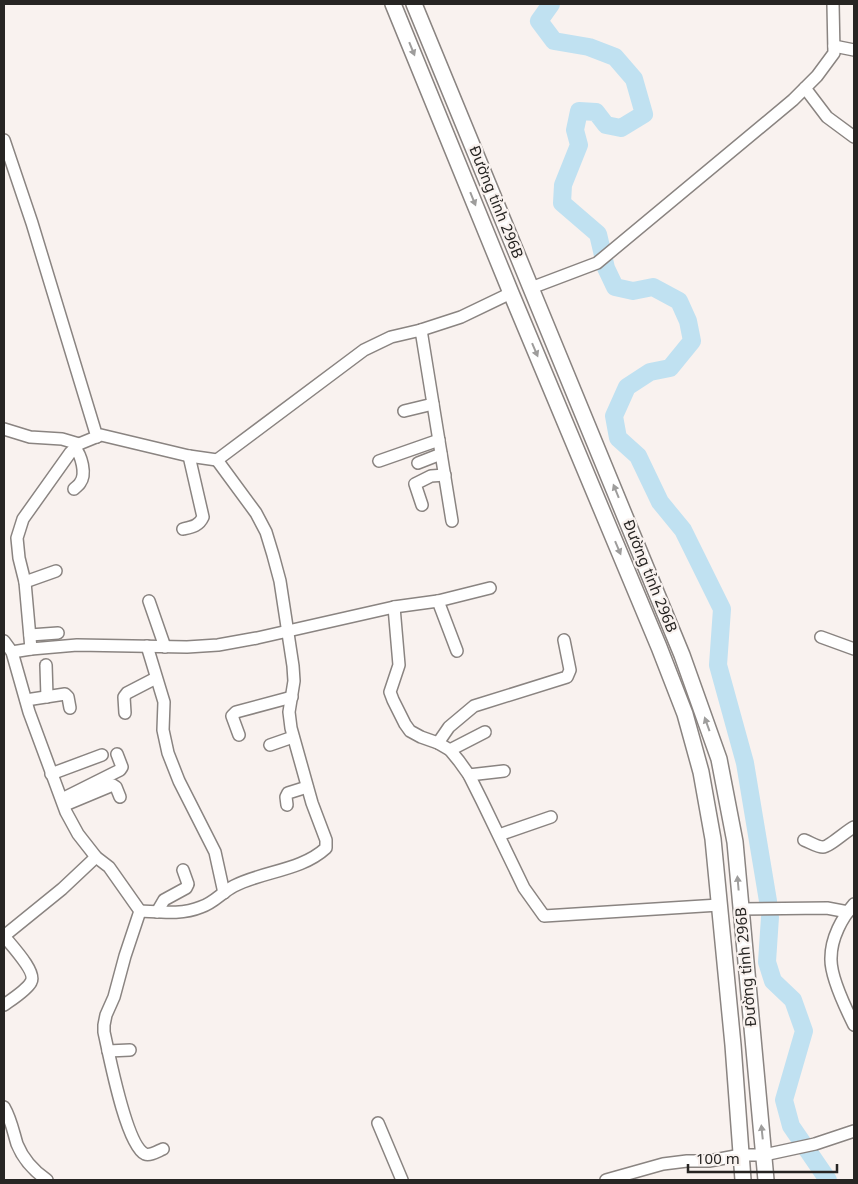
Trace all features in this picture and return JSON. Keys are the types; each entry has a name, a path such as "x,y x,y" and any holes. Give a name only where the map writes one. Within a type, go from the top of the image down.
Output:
{"main road":[{"name":"Đường tỉnh 296B","path":"393,4 685,714 710,821 733,1045 744,1180"},
{"name":"Đường tỉnh 296B","path":"414,4 682,655 712,738 732,826 766,1180"}],"street":[{"path":"531,288 597,263 793,100 817,76 834,53 833,4"},
{"path":"834,46 854,50"},
{"path":"805,88 827,117 854,136"},
{"path":"4,140 30,217 97,437"},
{"path":"31,649 25,582 19,558 17,538 23,519 77,446 101,435 189,456 217,460 364,350 391,337 421,330 461,317 511,293"},
{"path":"421,330 452,521"},
{"path":"404,411 433,404"},
{"path":"4,429 30,437 62,439 77,446 83,478 74,488"},
{"path":"380,461 439,440"},
{"path":"418,463 442,454"},
{"path":"183,529 194,526 203,517 189,456"},
{"path":"140,911 184,912 201,907 232,887 262,874 287,869 321,853 326,848 326,840 307,787 293,737 289,712 294,681 293,666 280,581 266,532 256,513 217,460"},
{"path":"422,505 415,484 431,476 445,475"},
{"path":"25,582 56,572"},
{"path":"12,652 77,645 165,647 218,645 394,607 438,601 490,588"},
{"path":"149,601 165,647"},
{"path":"438,601 457,651"},
{"path":"394,607 399,665 390,692 393,700 410,731 450,750 468,775 524,888 544,916 719,905"},
{"path":"30,635 58,633"},
{"path":"821,637 854,649"},
{"path":"438,743 449,727 474,706 567,677 570,670 564,640"},
{"path":"4,641 12,652 51,774 78,834 96,857 109,867 140,911"},
{"path":"147,646 164,702 163,730 168,753 179,780 215,852 224,893"},
{"path":"46,666 47,697"},
{"path":"125,713 124,697 127,693 156,678"},
{"path":"26,700 65,694 68,697 70,708"},
{"path":"239,735 232,716 236,712 292,697"},
{"path":"450,750 485,732"},
{"path":"270,745 293,737"},
{"path":"63,800 120,770 122,767 117,754"},
{"path":"51,774 102,756"},
{"path":"468,775 504,771"},
{"path":"63,800 112,785 116,787 120,797"},
{"path":"287,805 286,797 288,793 307,787"},
{"path":"499,835 551,817"},
{"path":"804,840 821,847 827,847 839,836 854,827"},
{"path":"4,1005 31,983 33,976 30,969 4,936 96,857"},
{"path":"158,912 164,900 186,888 188,884 183,870"},
{"path":"741,909 851,908 835,936 831,959 837,986 854,1025"},
{"path":"140,911 104,1025 108,1051 132,1138 145,1154 151,1154 163,1149"},
{"path":"108,1051 130,1050"},
{"path":"4,1106 14,1128 17,1144 25,1159 36,1172 47,1180"},
{"path":"378,1122 402,1180"},
{"path":"606,1180 663,1164 741,1155 764,1155 792,1150 854,1131"}],"waterway":[{"path":"551,4 539,21 554,41 589,47 615,57 634,79 644,114 621,128 606,125 596,112 579,111 575,130 579,145 563,185 562,203 598,234 606,268 615,287 633,291 653,287 679,301 688,321 692,341 670,368 650,372 627,387 614,416 618,438 638,456 660,502 683,530 722,609 718,665 745,763 768,901"},
{"path":"770,917 767,962 773,981 793,1000 804,1031 784,1100 791,1126 828,1180"}]}
